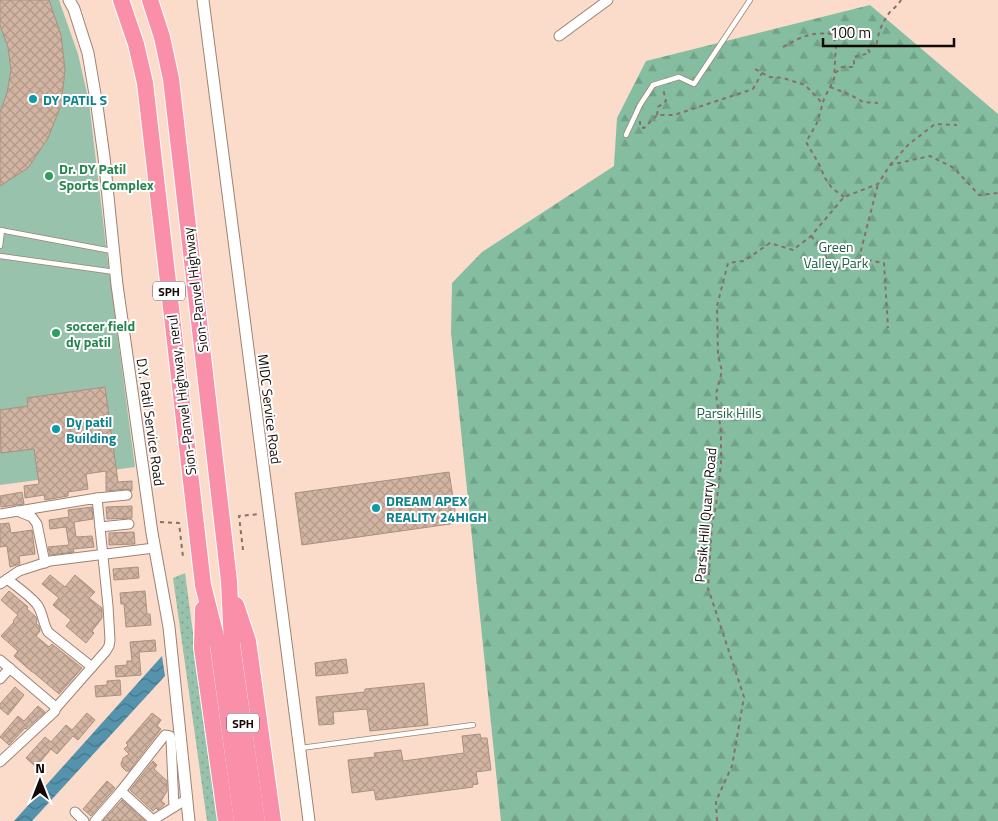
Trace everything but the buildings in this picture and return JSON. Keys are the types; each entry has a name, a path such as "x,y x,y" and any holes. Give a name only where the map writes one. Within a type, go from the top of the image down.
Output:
{"highway":[{"name":"Sion-Panvel Highway, nerul","path":"121,0 136,44 145,83 203,584"},
{"name":"Sion-Panvel Highway","path":"150,0 162,38 171,79 229,582"},
{"name":"SPH","path":"229,582 232,644 247,802 242,821"},
{"path":"229,582 248,641 273,821"},
{"name":"SPH","path":"203,584 218,645 247,802 257,821"},
{"path":"203,584 202,648 226,821"}],"street":[{"name":"D.Y. Patil Service Road","path":"69,0 74,9 88,53 104,157 115,272 154,548 168,627 189,821"},
{"name":"MIDC Service Road","path":"203,0 309,821"},
{"path":"559,36 608,0"},
{"path":"0,514 127,495"},
{"path":"0,762 53,713 109,646 97,498"},
{"path":"17,511 32,517 38,524 45,563"},
{"path":"100,527 129,524"},
{"path":"92,667 48,632 38,604 4,582 19,571 50,561 154,548"},
{"path":"0,660 52,704 55,709"},
{"path":"0,679 10,668"},
{"path":"95,821 166,735 170,736 174,807"},
{"path":"121,791 152,820 186,799"},
{"path":"75,812 84,821"}],"lane":[{"path":"626,135 640,105 653,85 679,77 694,84 750,0"},
{"path":"0,246 1,230 113,252"},
{"path":"0,256 115,272"},
{"path":"300,748 473,725"}],"path":[{"path":"835,73 842,67 854,67 854,57 870,53 867,47 877,43 878,33 889,13 901,0"},
{"path":"783,47 811,34 833,34 836,46 834,79 817,123 806,142 825,178 832,188 844,197"},
{"path":"755,69 769,77 783,78 804,85 823,104"},
{"path":"657,115 674,115 753,89 762,73"},
{"path":"644,128 657,115 658,106 666,101 662,82"},
{"path":"830,87 863,102 878,103"},
{"path":"862,259 860,254 878,184 890,165 909,144 935,124 957,125"},
{"path":"890,165 930,156 954,168 979,195 998,193"},
{"name":"Parsik Hill Quarry Road","path":"717,821 716,801 732,766 744,697 708,588 712,524 721,464 721,432 716,394 722,371 718,355 717,306 728,262 744,261 770,242 793,250 812,236 844,197 878,184"},
{"path":"812,236 824,251 831,271 862,259 884,263 888,328"},
{"path":"243,550 239,516 269,513"},
{"path":"151,521 179,523 183,557"}],"green space":[{"name":"Dr. DY Patil Sports Complex","path":"0,0 59,0 78,54 89,102 135,467 0,485"},
{"name":"Parsik Hills","path":"870,5 998,114 998,821 501,821 451,333 452,283 482,252 614,166 617,118 646,61"},
{"path":"185,573 218,821 207,821 173,578"}],"water":[{"path":"162,656 165,676 32,821 14,821"}],"place":[{"name":"DY PATIL S","path":"33,99"},
{"name":"Dr. DY Patil Sports Complex","path":"49,176"},
{"name":"soccer field dy patil","path":"56,333"},
{"name":"Dy patil Building","path":"56,429"},
{"name":"DREAM APEX REALITY 24HIGH","path":"376,508"}],"park label":[{"name":"Green Valley Park","path":"836,254"}]}
